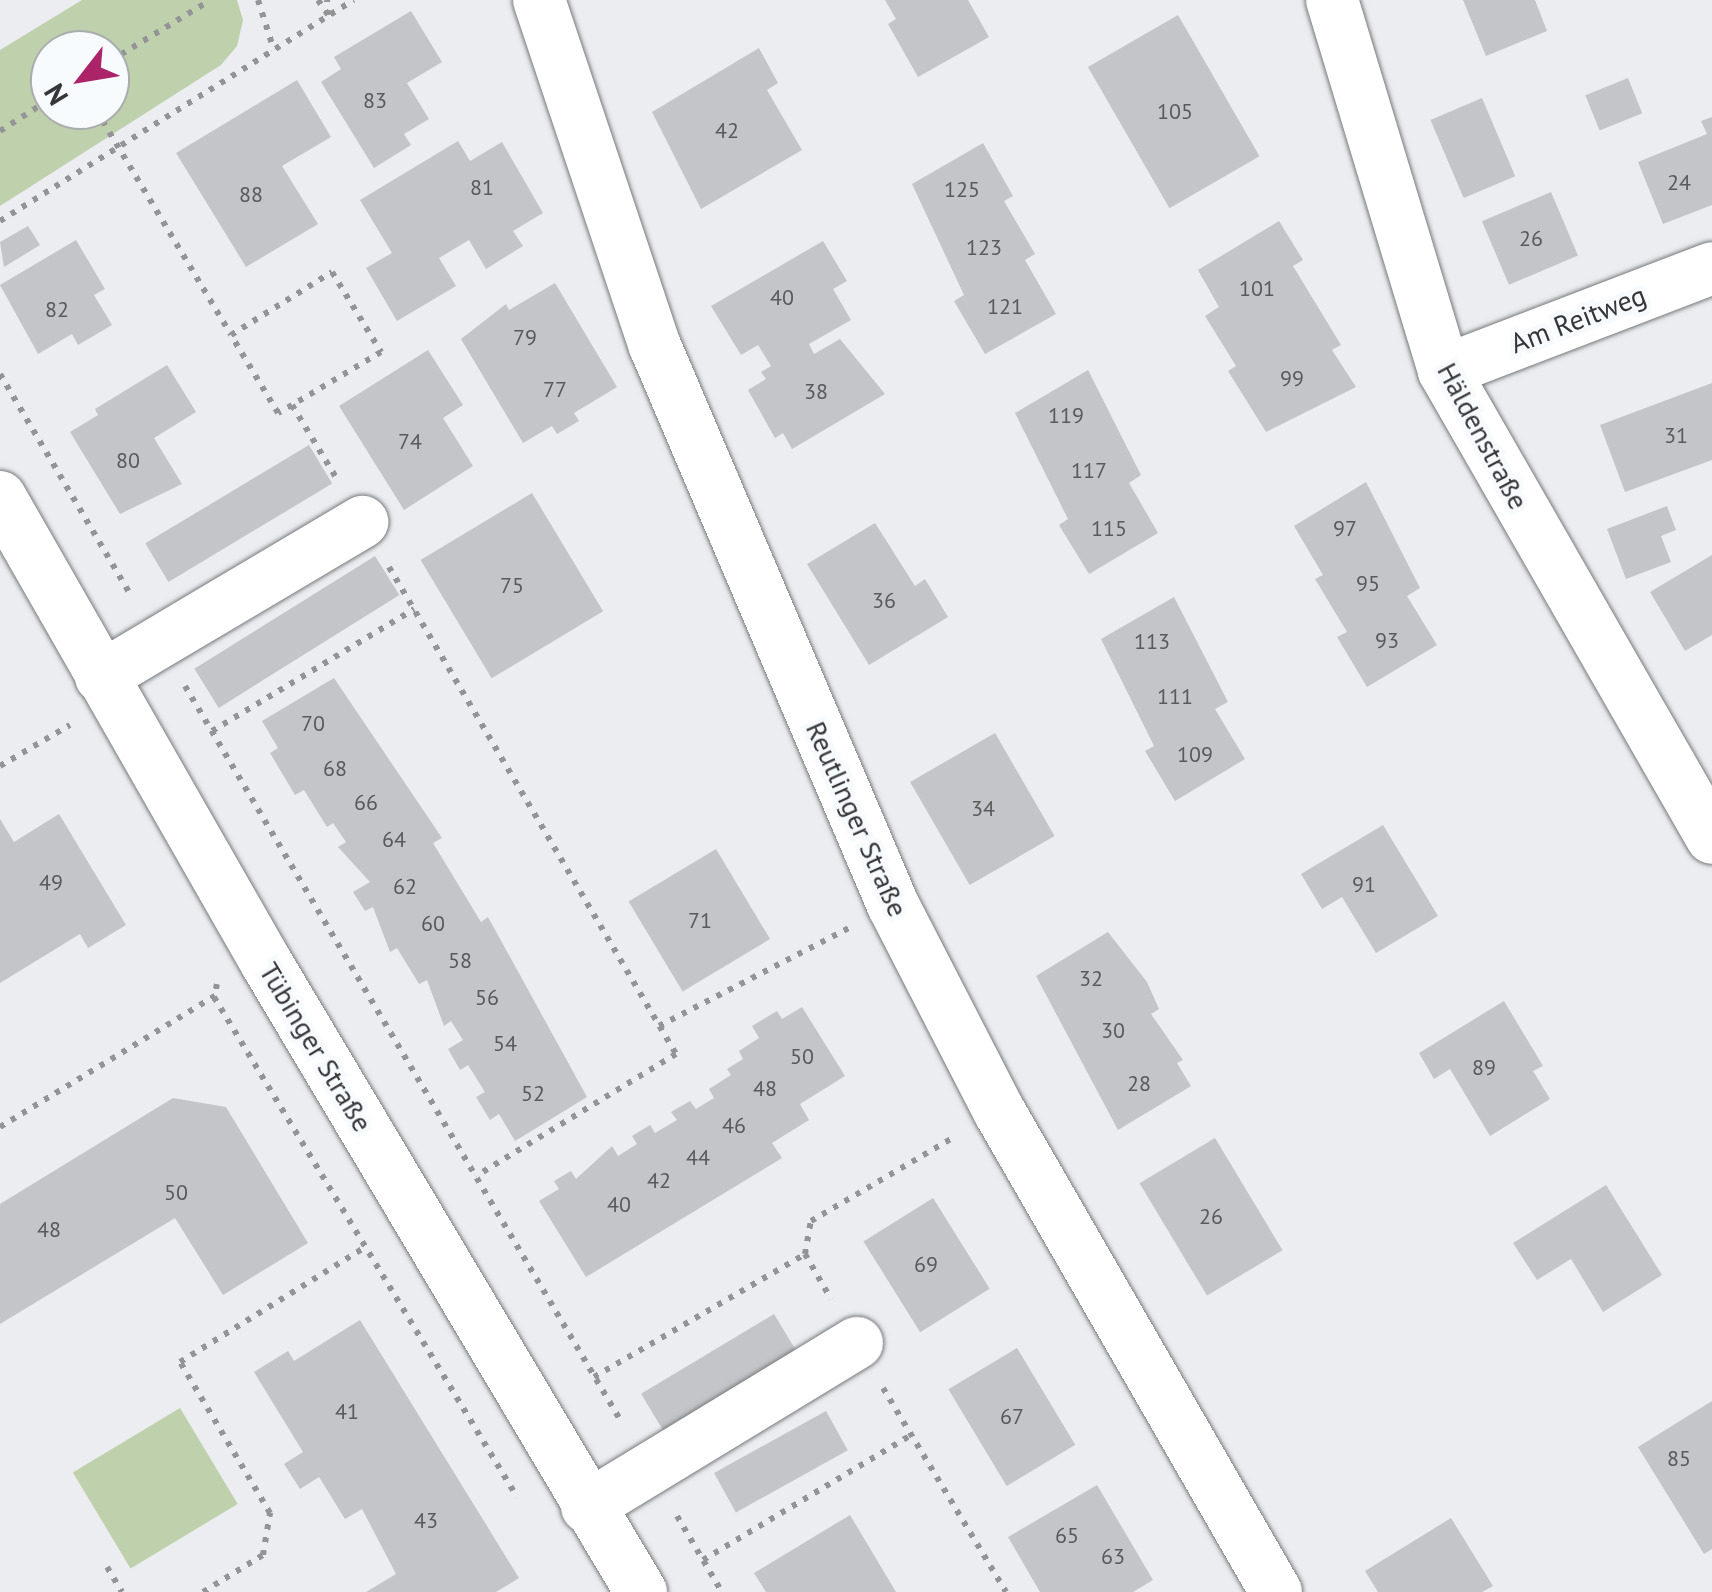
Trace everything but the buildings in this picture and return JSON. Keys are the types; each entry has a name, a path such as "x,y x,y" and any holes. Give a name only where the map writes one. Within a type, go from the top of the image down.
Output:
{"street":[{"name":"Reutlinger Straße","path":"538,0 655,346 893,905 999,1110 1276,1592"},
{"name":"Häldenstraße","path":"1332,0 1444,371 1712,838"},
{"name":"Am Reitweg","path":"1444,371 1712,268"},
{"name":"Tübinger Straße","path":"0,497 267,964 641,1592"},
{"path":"108,688 159,642 362,522"},
{"path":"588,1506 856,1343"}],"path":[{"path":"258,0 274,50"},
{"path":"318,0 328,15"},
{"path":"327,0 328,15"},
{"path":"0,222 354,0"},
{"path":"130,49 204,4"},
{"path":"0,131 30,112"},
{"path":"108,130 118,148 278,413 381,352 332,272 231,335"},
{"path":"0,374 722,1592"},
{"path":"292,405 676,1054 476,1176"},
{"path":"212,732 414,609"},
{"path":"0,766 108,688"},
{"path":"659,1026 893,905"},
{"path":"0,1127 267,964"},
{"path":"805,1254 811,1221 999,1110"},
{"path":"204,1592 262,1555 270,1513 180,1362 416,1216"},
{"path":"703,1560 911,1435"},
{"path":"107,1568 122,1592"}],"green space":[{"path":"82,0 237,0 243,20 237,46 221,65 130,123 130,30 33,30"},
{"path":"30,32 30,130 119,130 0,206 0,50"},
{"path":"180,1408 238,1504 131,1568 73,1472"}]}
